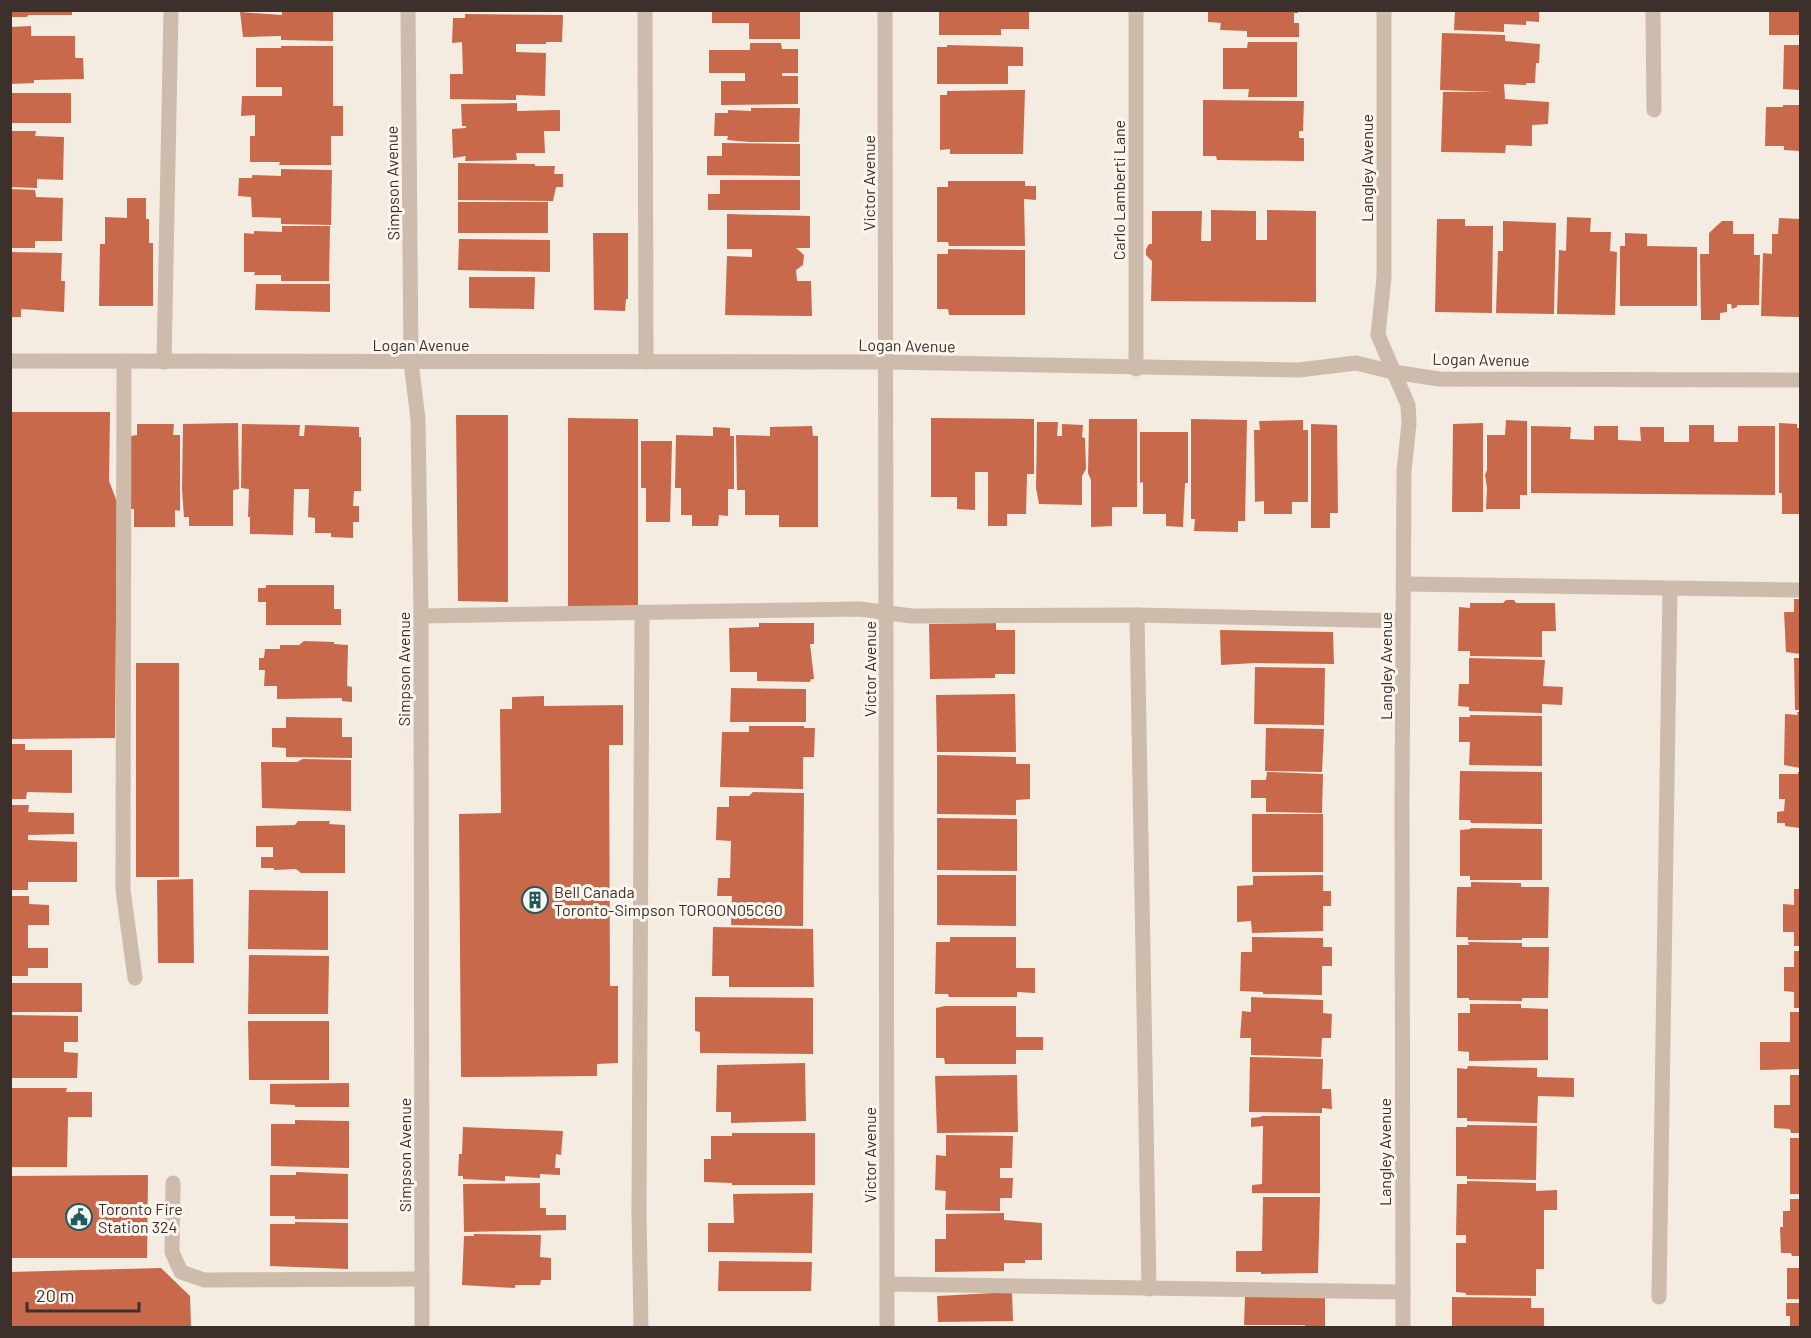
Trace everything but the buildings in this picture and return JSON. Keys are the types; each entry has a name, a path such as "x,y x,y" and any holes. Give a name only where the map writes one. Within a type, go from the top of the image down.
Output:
{"street":[{"path":"164,362 171,10"},
{"name":"Simpson Avenue","path":"408,10 411,362 418,419 421,616 422,1328"},
{"path":"645,10 646,362"},
{"name":"Victor Avenue","path":"885,10 887,1328"},
{"name":"Carlo Lamberti Lane","path":"1136,10 1136,369"},
{"name":"Langley Avenue","path":"1384,10 1384,277 1378,335 1408,405 1409,423 1404,471 1403,621 1403,1328"},
{"path":"1653,10 1654,110"},
{"path":"124,361 123,890 135,978"},
{"name":"Logan Avenue","path":"10,362 887,362 1136,369 1299,370 1356,363 1393,372 1439,379 1800,380"},
{"path":"1404,584 1800,590"},
{"path":"1659,1297 1670,589"},
{"path":"421,616 860,609 911,616 1137,615 1403,621"},
{"path":"641,1328 639,1189 642,613"},
{"path":"1137,615 1149,1289"},
{"path":"173,1183 172,1251 181,1272 204,1280 422,1280"},
{"path":"887,1284 1403,1292"}],"place":[{"name":"Bell Canada Toronto-Simpson TOROON05CG0","path":"535,900"},
{"name":"Toronto Fire Station 324","path":"79,1217"}]}
